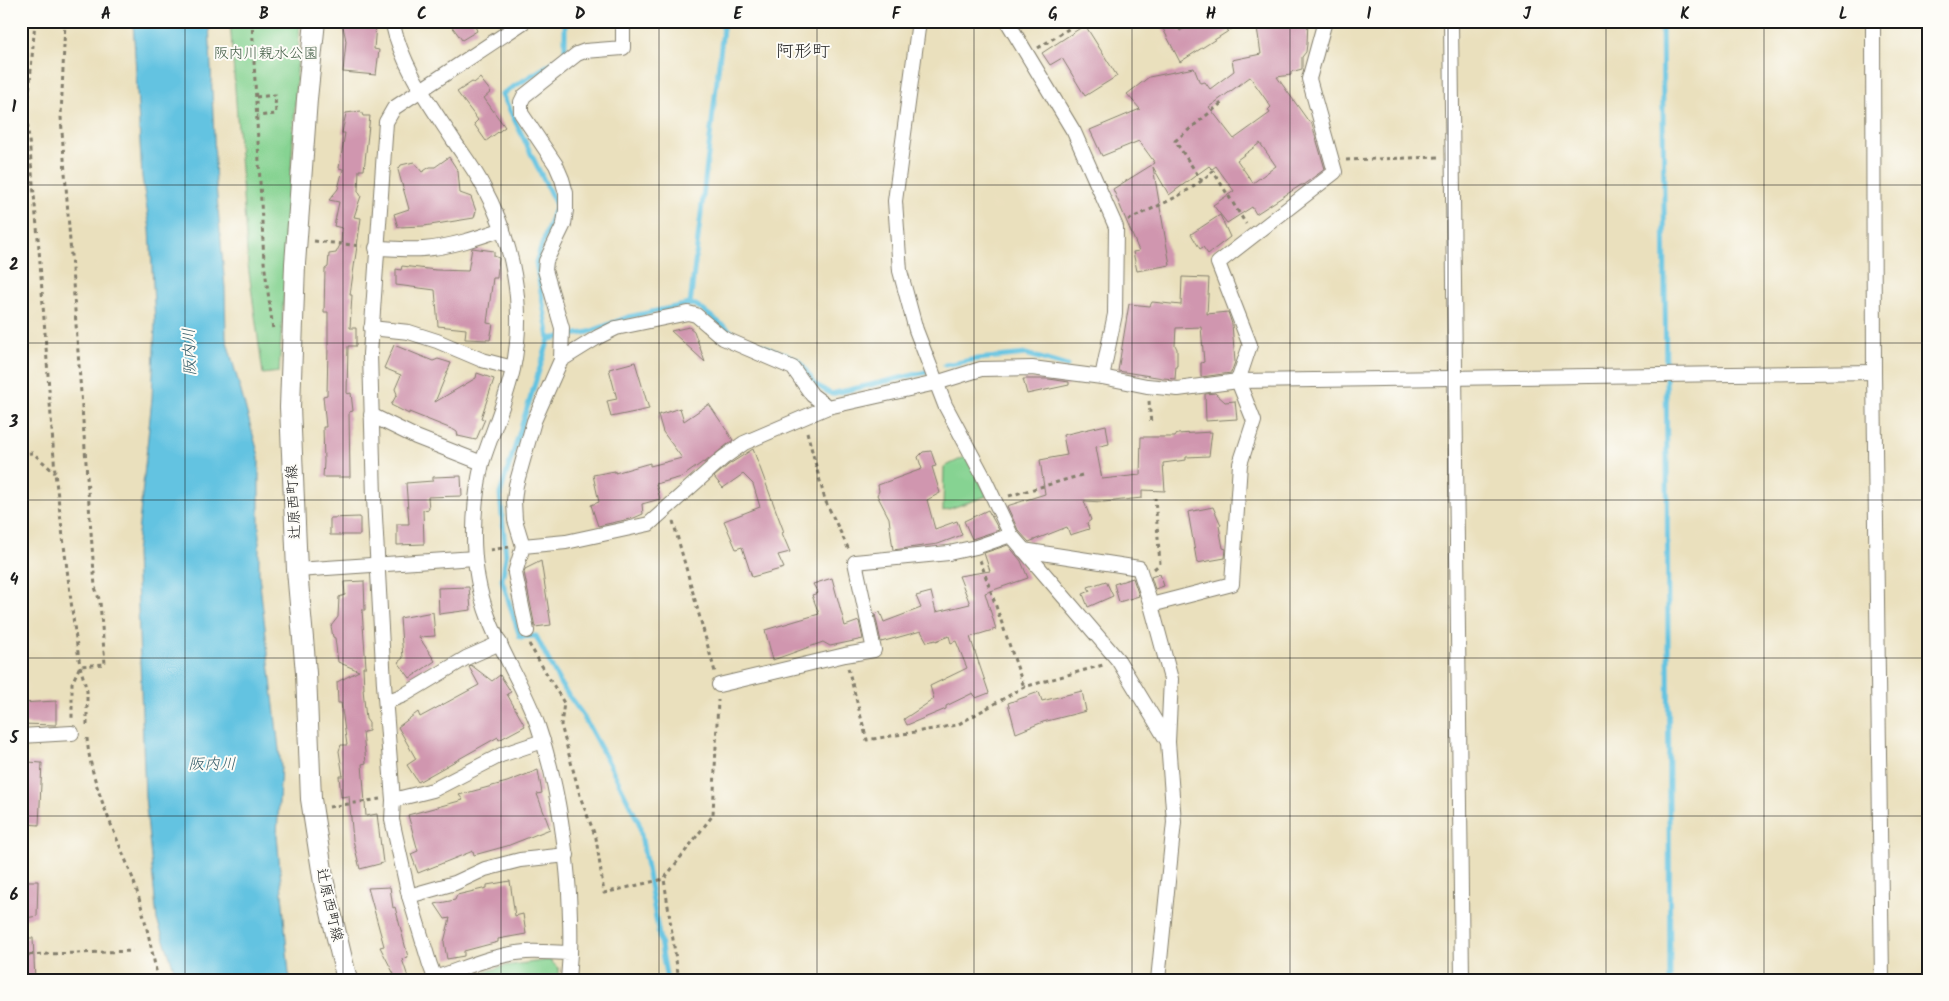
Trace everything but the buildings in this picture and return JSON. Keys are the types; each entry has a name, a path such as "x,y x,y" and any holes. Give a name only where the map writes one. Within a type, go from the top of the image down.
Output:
{"main road":[{"name":"辻原西町線","path":"315,21 307,99 296,254 290,376 297,570 306,673 311,799 316,844 347,980"}],"street":[{"path":"392,21 396,42 409,72 482,184 503,229 515,277 518,313 514,368 482,463 476,500 475,558 483,602 500,643 523,689 551,766 567,855 571,936 568,980"},
{"path":"525,21 394,108 386,122 371,328 371,414 378,564 393,800 392,820 410,896 435,978 490,958 509,954 526,952 570,953"},
{"path":"528,637 515,572 520,546 515,520 516,485 534,421 561,353 562,328 544,270 546,261 564,224 566,193 556,165 521,113 521,102 524,96 577,54 623,48 623,21"},
{"path":"919,21 895,201 900,271 916,330 945,405 994,499 1010,535 1118,660 1168,742"},
{"path":"1007,21 1074,132 1116,227 1115,314 1102,376"},
{"path":"1151,605 1232,584 1240,464 1254,421 1238,381 1250,345 1218,263 1335,172 1309,79 1325,21"},
{"path":"1451,21 1462,980"},
{"path":"1873,21 1874,372 1882,980"},
{"path":"376,248 438,248 503,229"},
{"path":"561,353 616,328 688,313 696,316 724,338 793,368 812,395 828,407"},
{"path":"371,328 409,332 437,341 482,360 514,368"},
{"path":"520,546 566,542 649,524 723,458 744,443 828,407 936,383 981,369 1032,368 1102,376 1147,386 1178,388 1238,381 1456,376 1874,372"},
{"path":"371,414 416,437 482,463"},
{"path":"719,685 845,655 874,650 855,562 949,552 976,547 1010,535"},
{"path":"1024,550 1139,568 1151,605 1171,679 1168,742 1174,822 1158,980"},
{"path":"297,570 475,558"},
{"path":"386,702 404,695 466,658 500,643"},
{"path":"21,736 72,733"},
{"path":"393,800 433,790 501,755 543,741"},
{"path":"410,896 454,883 486,869 520,860 567,855"}],"path":[{"path":"35,21 27,118 39,249 55,473 80,666 88,691 87,736 89,759 133,881 151,945 158,980"},
{"path":"65,21 62,117 95,587 100,602 105,664 80,666"},
{"path":"252,21 264,262 274,338"},
{"path":"1027,55 1081,21"},
{"path":"256,97 275,95 276,114 257,116"},
{"path":"1202,181 1175,140 1224,101"},
{"path":"1332,160 1453,156"},
{"path":"1116,227 1176,197 1202,181 1213,171 1253,235"},
{"path":"313,241 376,248"},
{"path":"1147,386 1151,424"},
{"path":"804,416 824,500 855,562"},
{"path":"21,454 33,454 55,473"},
{"path":"994,499 1005,498 1082,475"},
{"path":"1139,568 1156,569 1160,564 1155,498"},
{"path":"528,637 543,672 564,703 561,725 582,799 596,838 604,893 662,879 713,815 719,685 669,506"},
{"path":"490,550 520,546"},
{"path":"976,547 1024,687"},
{"path":"845,655 868,740 957,726 1024,687 1083,672 1118,660"},
{"path":"72,733 72,683 80,666"},
{"path":"328,807 384,799 393,800"},
{"path":"662,879 679,980"},
{"path":"21,955 133,951"},
{"path":"550,972 550,980"},
{"path":"510,980 526,977 527,980"}],"green space":[{"name":"阪内川親水公園","path":"230,21 300,21 279,372 263,374 248,265"},
{"path":"967,456 987,496 943,511 944,467"},
{"path":"550,960 559,969 559,980 460,980 504,966"}],"water":[{"name":"阪内川","path":"133,21 209,21 216,185 225,288 226,338 259,456 259,575 281,767 277,835 289,974 293,980 178,980 157,920 145,797 136,553 152,398 155,323 150,229 142,177"}],"waterway":[{"path":"565,21 565,55 502,94 556,205 536,262 549,339 500,494 506,556 502,580 520,637 536,636 561,685 582,714 639,823 667,980"},
{"path":"690,305 724,21"},
{"path":"1662,21 1670,980"},
{"path":"549,339 589,332 628,317 689,304 696,305 737,336 792,357 800,362 815,384 831,394 926,372"},
{"path":"945,365 977,359 1026,354 1067,366"}],"district":[{"name":"阿形町","path":"803,52"}]}
